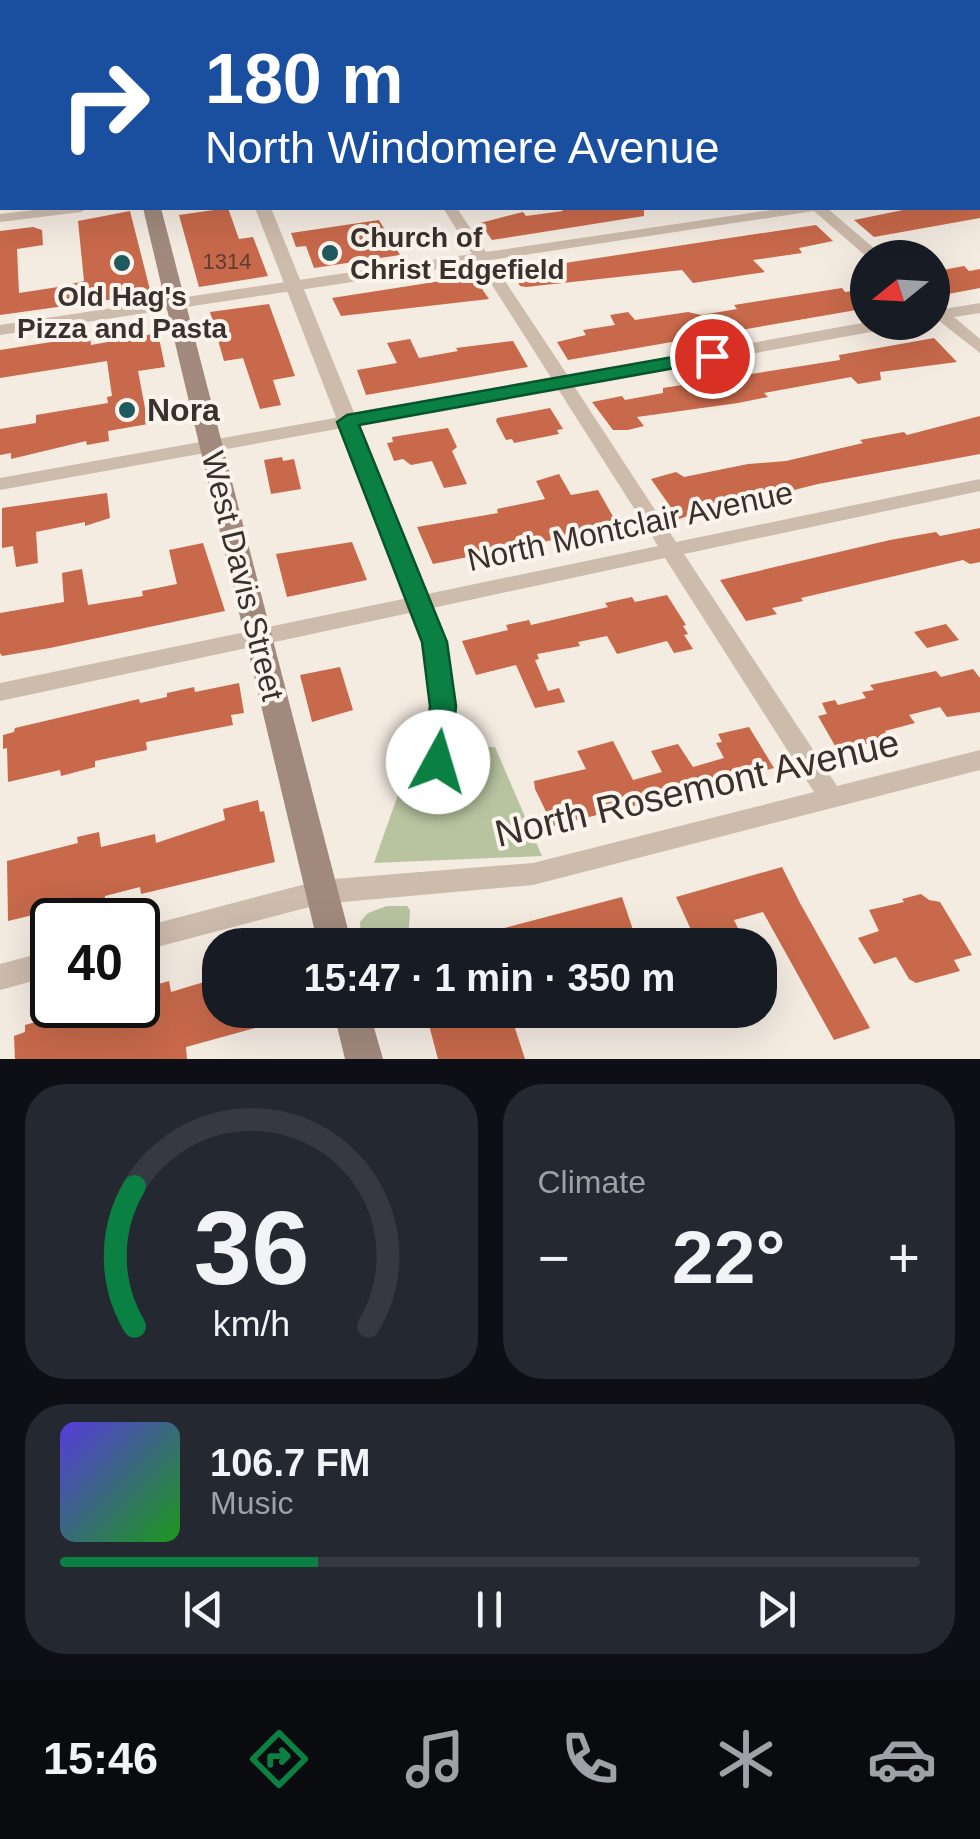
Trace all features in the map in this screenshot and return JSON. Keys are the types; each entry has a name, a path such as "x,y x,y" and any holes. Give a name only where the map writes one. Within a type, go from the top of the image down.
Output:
{"main road":[{"name":"West Davis Street","path":"152,210 331,928"},
{"path":"356,1028 364,1059"}],"street":[{"path":"0,218 64,210"},
{"path":"264,210 421,603 442,676 438,762"},
{"path":"451,210 832,800"},
{"path":"0,330 797,210"},
{"path":"821,210 856,240"},
{"path":"950,311 980,308"},
{"path":"950,325 980,348"},
{"path":"0,484 850,331"},
{"name":"North Montclair Avenue","path":"0,692 980,484"},
{"name":"North Rosemont Avenue","path":"160,934 321,892 533,874 976,766"},
{"path":"0,977 30,969"}],"green space":[{"path":"415,746 495,747 542,856 374,863"},
{"path":"387,906 407,906 409,928 360,928 368,913"}],"building":[{"path":"229,210 239,239 253,237 268,276 199,287 179,215"},
{"path":"644,210 644,216 492,240 480,223 523,212 526,216 563,211"},
{"path":"903,210 980,210 980,218 874,237 854,220"},
{"path":"130,211 151,294 0,315 0,231 33,227 42,230 43,245 17,249 19,293 58,287 84,281 78,221"},
{"path":"379,220 400,255 314,268 306,246 296,247 291,233"},
{"path":"816,225 833,241 799,248 802,253 753,260 765,272 693,283 682,270 526,287 520,286 512,271"},
{"path":"950,269 980,269 980,288 950,294"},
{"path":"473,276 489,299 341,316 332,298"},
{"path":"842,288 850,291 850,311 568,360 557,342 586,335 583,330 615,325 610,315 628,312 635,320 688,312 701,315 737,309 734,305"},
{"path":"269,304 295,376 273,380 281,405 260,409 243,358 224,361 210,312"},
{"path":"158,333 165,367 138,371 148,424 108,431 109,441 87,445 86,441 11,459 11,453 0,455 0,429 36,423 36,415 108,403 107,397 112,396 107,361 0,378 0,350 90,336 91,345"},
{"path":"410,339 419,358 458,351 456,348 513,341 528,367 366,395 357,370 397,363 387,343"},
{"path":"936,340 957,362 880,372 881,380 858,384 851,377 764,393 768,397 738,403 637,417 644,426 628,430 613,430 592,402 622,396 625,400 663,393 663,388 840,360 839,355"},
{"path":"550,408 563,429 557,430 559,434 514,443 512,439 506,440 496,421 497,418"},
{"path":"980,416 980,454 818,484 750,501 747,496 703,505 706,510 679,519 651,479 676,472 684,477 786,461 863,443 860,440 904,432 907,435"},
{"path":"448,428 457,447 452,451 467,484 444,488 432,461 411,465 403,459 394,461 387,443 393,442 392,437"},
{"path":"282,457 283,461 294,459 301,489 271,494 264,460"},
{"path":"559,474 571,495 598,490 615,520 584,528 587,533 433,564 417,527 498,513 497,509 545,499 536,481"},
{"path":"107,493 110,518 85,526 85,522 36,532 38,563 16,567 13,546 2,548 2,508"},
{"path":"980,528 980,562 970,564 963,560 801,598 803,601 772,608 777,614 746,621 720,580 890,540"},
{"path":"352,542 367,580 287,597 276,554"},
{"path":"203,543 225,611 50,648 2,656 0,653 0,613 64,602 62,573 82,569 88,605 143,596 142,591 177,584 169,550"},
{"path":"667,595 686,625 683,626 688,634 684,635 693,649 674,653 667,641 617,654 607,636 537,654 539,659 535,660 548,691 559,688 565,702 535,708 516,665 476,675 462,641 508,630 506,625 529,620 531,625 608,607 605,603 632,597 635,602"},
{"path":"946,624 959,640 927,648 914,632"},
{"path":"340,667 353,710 312,722 300,675"},
{"path":"973,669 980,678 980,712 947,717 940,707 909,715 915,723 885,731 890,738 838,751 818,716 827,714 822,703 835,700 838,705 866,698 862,692 874,690 870,685 936,671 941,677"},
{"path":"239,683 244,713 231,715 233,725 146,742 147,750 95,761 95,767 61,776 60,770 8,782 3,735 15,728 139,699 140,703 167,697 167,693 194,687 195,692"},
{"path":"749,727 774,768 686,791 670,792 667,787 641,795 645,803 553,826 535,789 534,781 586,769 577,751 613,741 633,780 662,772 651,751 678,744 693,767 724,758 716,743 722,742 718,734"},
{"path":"258,800 275,862 141,894 140,887 105,898 30,898 30,916 8,921 7,861 78,843 77,837 99,832 101,847 155,834 156,843 225,820 223,809"},
{"path":"782,867 870,1028 834,1040 777,937 777,928 772,928 763,912 734,920 738,928 690,928 676,897"},
{"path":"921,894 940,902 972,955 954,960 960,971 916,983 909,979 896,957 874,964 858,938 879,931 869,910"},
{"path":"622,897 632,928 504,928"},
{"path":"169,981 171,992 202,983 202,1028 255,1028 186,1047 187,1059 15,1059 14,1036 25,1032 25,1025 30,1024 30,1028 160,1028 160,984"},
{"path":"430,1028 515,1028 525,1059 438,1059"}],"place":[{"name":"Church of Christ Edgefield","path":"330,253"},
{"name":"Old Hag's Pizza and Pasta","path":"122,263"},
{"name":"Nora","path":"127,410"}],"route":[{"path":"438,762 443,706 435,642 347,422 712,356"}]}
